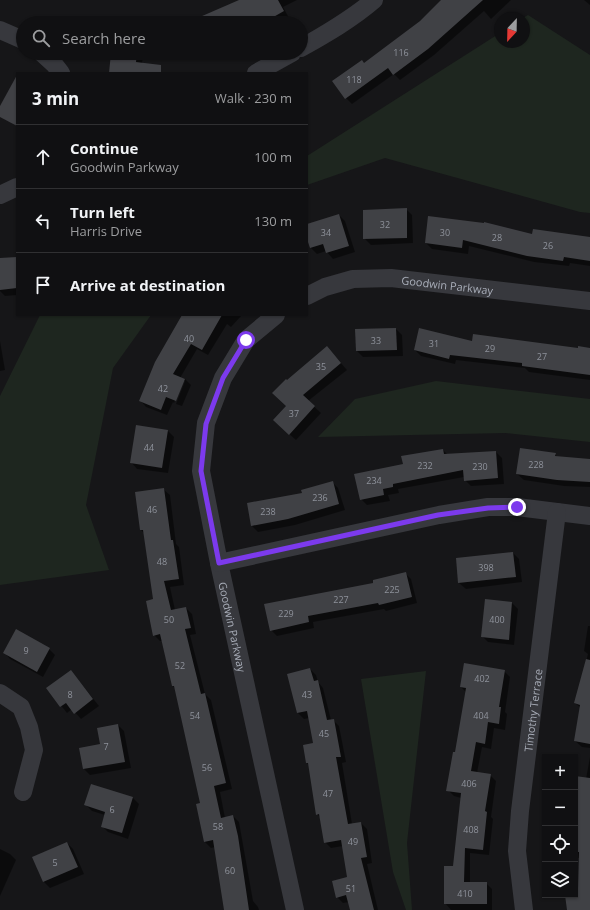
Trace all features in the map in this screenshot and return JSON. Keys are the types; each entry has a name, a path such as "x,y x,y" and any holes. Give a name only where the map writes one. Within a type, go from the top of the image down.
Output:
{"street":[{"path":"308,44 364,9 374,0"},
{"path":"0,30 16,37"},
{"path":"50,60 60,72"},
{"path":"258,72 279,60"},
{"path":"0,195 16,187"},
{"name":"Goodwin Parkway","path":"308,295 326,286 353,279 391,278 590,301"},
{"name":"Goodwin Parkway","path":"275,316 246,340 223,378 206,424 201,471 219,563 295,910"},
{"path":"219,563 438,515 488,508 517,507 590,516"},
{"name":"Timothy Terrace","path":"524,910 517,851 520,811 557,512"},
{"path":"0,693 21,707 29,727 34,750 23,792"}],"shaded area":[{"path":"530,16 590,55 590,213 580,212 385,158 308,185 308,155 494,37 494,48 530,48"},
{"path":"40,316 150,316 113,368 86,505 109,570 0,585 0,396"},
{"path":"436,381 590,399 590,442 505,433 318,437 355,399"},
{"path":"426,671 407,843 412,910 406,910 393,872 361,679"}],"building":[{"path":"239,0 278,0 284,11 275,16 202,16"},
{"path":"441,0 483,0 428,49 393,75 388,68 345,99 332,81 362,60 364,63 420,21"},
{"path":"110,60 136,60 136,62 161,65 161,72 109,72"},
{"path":"16,77 16,125 0,117 0,106"},
{"path":"407,208 407,238 363,239 363,210"},
{"path":"339,214 349,246 326,253 323,244 310,248 308,242 308,224"},
{"path":"428,216 484,222 532,234 533,229 590,237 590,261 564,257 563,261 527,256 463,240 462,248 425,243"},
{"path":"16,257 16,288 0,290 0,258"},
{"path":"181,316 221,316 202,350 191,344 173,374 185,379 176,401 166,397 161,410 139,401 155,362"},
{"path":"396,328 397,350 356,351 355,329"},
{"path":"419,328 472,341 473,334 578,348 578,346 590,348 590,375 522,366 522,363 450,355 449,359 414,350"},
{"path":"327,346 341,363 303,395 315,406 289,435 273,420 286,406 272,393 286,379 287,380"},
{"path":"136,425 168,430 162,468 130,463"},
{"path":"520,448 556,453 555,456 590,459 590,482 557,480 516,474"},
{"path":"443,449 444,454 496,451 498,478 464,481 463,470 393,484 393,487 383,489 384,495 360,500 354,474 403,464 401,456"},
{"path":"333,481 339,504 288,519 251,526 247,503 302,493 301,490"},
{"path":"164,488 171,540 173,540 179,579 164,581 171,610 186,607 191,628 185,629 201,694 205,693 226,783 214,786 221,818 233,815 238,836 249,910 224,910 213,840 204,842 196,804 200,803 174,686 172,686 160,634 153,636 146,601 153,599 143,530 140,530 135,492"},
{"path":"513,552 516,577 458,583 456,558"},
{"path":"406,572 412,597 379,605 378,603 308,616 309,622 270,631 264,604 373,583 373,580"},
{"path":"485,599 512,602 509,640 481,637"},
{"path":"16,629 50,648 37,672 3,653"},
{"path":"586,659 590,660 590,744 574,741 580,705 574,703"},
{"path":"464,663 505,670 499,707 501,707 499,724 488,722 485,744 476,742 471,771 491,774 485,811 487,812 483,850 465,848 464,882 487,882 487,904 444,904 444,866 453,866 461,793 446,791 453,752 455,752 466,688 460,687"},
{"path":"310,668 314,681 318,680 327,720 334,719 341,757 336,757 348,824 361,822 367,857 361,858 374,910 350,910 346,895 336,898 332,881 347,877 341,840 324,843 319,814 316,815 308,763 306,763 303,745 313,743 307,711 297,713 287,674"},
{"path":"71,670 93,699 74,714 66,703 60,707 46,688"},
{"path":"118,724 125,762 83,769 79,748 100,744 97,728"},
{"path":"578,776 590,778 590,910 567,910 565,898 578,898"},
{"path":"91,784 133,797 122,833 101,827 105,812 84,805"},
{"path":"67,842 78,867 43,882 32,857"}],"route":[{"path":"246,340 223,378 206,424 201,471 219,563 438,515 488,508 517,507"}]}
